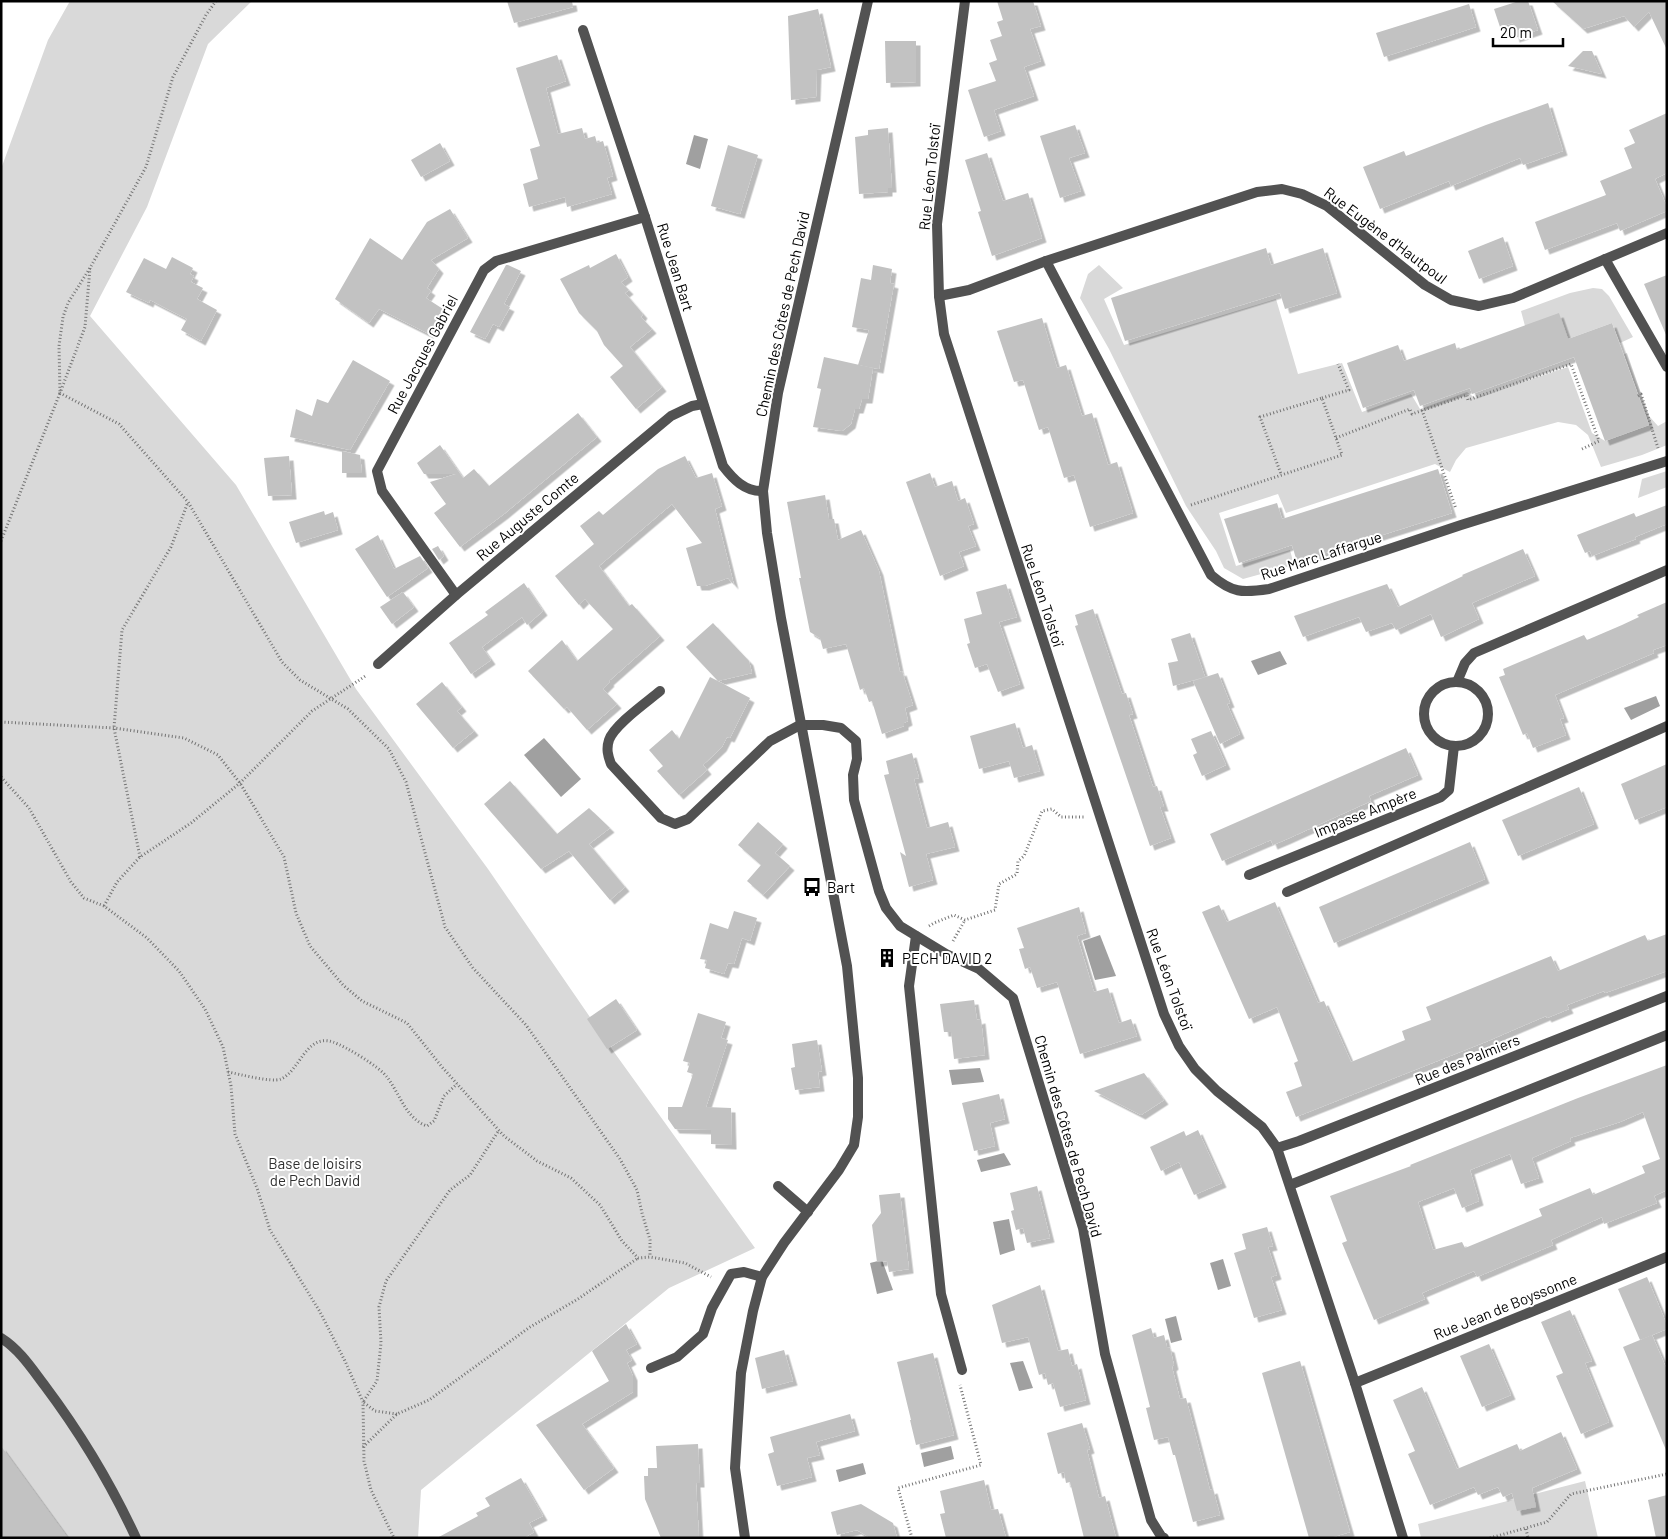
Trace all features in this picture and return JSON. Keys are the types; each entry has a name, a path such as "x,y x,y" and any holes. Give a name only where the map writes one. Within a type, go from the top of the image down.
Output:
{"street":[{"name":"Chemin des Côtes de Pech David","path":"744,1538 735,1468 741,1373 753,1311 762,1277 784,1242 839,1170 854,1145 858,1117 858,1078 847,966 800,725 773,570 763,491 778,393 868,1"},
{"name":"Rue Léon Tolstoï","path":"965,1 937,224 939,296 944,334 1164,1014 1179,1046 1194,1069 1217,1091 1262,1127 1277,1148"},
{"name":"Rue Jean Bart","path":"583,30 645,217 723,466 734,480 748,489 756,492 763,491"},
{"name":"Rue Eugène d'Hautpoul","path":"939,296 969,290 1046,261 1257,192 1282,189 1302,194 1327,206 1425,285 1451,300 1480,306 1513,298 1667,233"},
{"name":"Rue Jacques Gabriel","path":"456,596 382,491 377,471 484,270 496,261 645,217"},
{"path":"1605,259 1667,367"},
{"name":"Rue Marc Laffargue","path":"1046,261 1211,575 1226,588 1248,592 1269,589 1461,525 1664,462"},
{"name":"Rue Auguste Comte","path":"378,664 456,596 671,416 692,406 703,404"},
{"path":"1457,682 1465,664 1474,653 1667,570"},
{"path":"1457,682 1474,688 1486,702 1488,711 1484,729 1479,736 1472,742 1454,746 1445,744 1431,734 1426,726 1424,717 1427,699 1432,692 1440,686 1457,682"},
{"name":"Chemin des Côtes de Pech David","path":"660,691 615,729 609,740 608,753 611,764 655,812 662,818 675,824 688,819 770,741 800,725 823,725 840,728 856,741 857,759 853,775 854,800 879,891 886,908 900,926 946,954 979,968 1013,998 1083,1228 1105,1354 1151,1520 1164,1538"},
{"path":"1287,892 1667,726"},
{"name":"Impasse Ampère","path":"1249,876 1441,797 1449,790 1454,746"},
{"path":"916,936 909,986 941,1294 962,1370"},
{"name":"Rue des Palmiers","path":"1277,1148 1298,1142 1667,996"},
{"path":"1290,1185 1667,1035"},
{"path":"1277,1148 1356,1383 1403,1538"},
{"path":"778,1186 808,1212"},
{"name":"Rue Jean de Boyssonne","path":"1356,1383 1667,1257"},
{"path":"650,1368 677,1357 703,1334 712,1308 731,1274 744,1272 762,1277"},
{"path":"1,1338 22,1356 81,1437 109,1483 136,1538"}],"path":[{"path":"60,393 59,346 63,317 68,303 90,268 146,167 173,77 206,15 216,1"},
{"path":"1,541 85,327 90,268"},
{"path":"1281,474 1260,417 1350,390 1338,364"},
{"path":"1336,438 1410,409 1412,414 1466,395 1468,400 1571,364 1599,441 1582,449"},
{"path":"60,393 119,424 188,502 282,662 300,680 330,700 348,709 389,749 406,782 445,927 473,968 526,1025 620,1159 637,1190 650,1240 650,1257"},
{"path":"1638,396 1641,394 1658,449 1664,462"},
{"path":"1186,506 1342,455 1322,398"},
{"path":"1422,410 1461,525"},
{"path":"140,857 114,728 122,630 171,547 188,502"},
{"path":"104,906 117,882 140,857 191,823 240,783 312,711 370,674 378,664"},
{"path":"1,722 114,728 184,738 218,755 240,783 284,857 296,913 310,946 344,985 362,1001 407,1023 442,1067 504,1136 537,1161 571,1178 600,1205 622,1241 638,1258"},
{"path":"1,777 29,808 71,882 84,898 104,906 147,938 179,971 205,1009 223,1047 231,1086 235,1134 257,1188 270,1230 320,1312 363,1402 362,1447 364,1461 371,1490 394,1538"},
{"path":"956,935 965,920 995,910 999,884 1017,874 1018,861 1024,856 1042,811 1052,809 1062,817 1084,817"},
{"path":"934,923 954,915 965,920"},
{"path":"228,1072 279,1080 287,1076 308,1048 319,1042 332,1041 373,1064 387,1075 412,1117 419,1124 427,1126 434,1121 444,1096 457,1084"},
{"path":"363,1402 377,1380 381,1342 379,1307 386,1281 450,1190 470,1175 499,1130"},
{"path":"362,1447 397,1414 429,1400 530,1327 578,1299 638,1258 650,1257 685,1263 725,1284"},
{"path":"912,1538 898,1488 981,1466 959,1381 962,1370"},
{"path":"363,1402 375,1411 397,1414"},
{"path":"1490,1538 1547,1522 1571,1494 1667,1474"},
{"path":"1526,1529 1528,1538"}],"green space":[{"name":"Base de loisirs de Pech David","path":"70,1 252,1 208,44 147,207 90,316 236,485 356,689 488,869 614,1052 755,1248 669,1288 421,1490 418,1538 1,1538 1,169 48,40"},
{"path":"1099,265 1123,288 1104,299 1124,345 1276,299 1298,374 1342,363 1362,412 1411,394 1420,409 1467,392 1475,398 1568,367 1592,433 1605,441 1649,425 1624,354 1627,353 1649,416 1658,426 1667,421 1667,445 1642,455 1601,467 1588,435 1576,425 1558,422 1466,448 1456,460 1450,472 1435,464 1286,513 1278,494 1219,513 1236,566 1290,550 1294,565 1243,579 1224,568 1216,551 1186,506 1109,349 1080,298 1088,274"},
{"path":"1593,288 1602,289 1609,296 1633,337 1620,343 1612,323 1568,339 1525,326 1521,311 1570,293"},
{"path":"1667,471 1667,487 1638,498 1642,479"},
{"path":"1585,1481 1598,1538 1421,1538 1418,1524"}],"shaded area":[{"path":"694,135 708,139 700,169 686,164"},
{"path":"1280,651 1287,664 1258,675 1251,661"},
{"path":"1656,696 1660,706 1631,720 1624,708"},
{"path":"544,738 581,779 561,797 524,755"},
{"path":"1100,935 1116,976 1095,980 1083,941"},
{"path":"980,1068 984,1082 952,1085 949,1070"},
{"path":"1004,1153 1011,1165 981,1172 977,1160"},
{"path":"1009,1219 1015,1250 1000,1255 993,1222"},
{"path":"1223,1259 1231,1286 1218,1290 1210,1263"},
{"path":"882,1260 893,1290 877,1294 870,1263"},
{"path":"1176,1316 1182,1340 1171,1343 1165,1319"},
{"path":"1023,1361 1033,1388 1019,1391 1010,1363"},
{"path":"951,1446 954,1459 924,1467 921,1453"},
{"path":"863,1463 866,1474 839,1482 836,1470"}],"building":[{"path":"507,1 572,1 573,7 514,23"},
{"path":"997,1 1033,1 1041,26 1030,29 1041,61 1024,67 1034,96 994,110 1001,131 984,137 968,90 996,81 989,63 997,60 990,40 1002,36 997,22 1003,20"},
{"path":"1519,1 1528,1 1538,30 1515,38 1513,23 1500,27 1494,9"},
{"path":"1552,1 1667,1 1667,50 1649,12 1634,27 1624,16 1583,29"},
{"path":"1469,4 1476,27 1384,57 1376,33"},
{"path":"818,9 831,67 817,70 816,97 791,100 788,16"},
{"path":"885,41 916,41 916,82 886,83"},
{"path":"1583,51 1592,51 1602,74 1568,66"},
{"path":"557,55 566,81 546,88 558,134 582,128 585,139 595,136 597,143 603,141 613,176 607,178 612,194 567,207 565,197 529,207 523,184 538,179 530,149 540,146 516,68"},
{"path":"1548,103 1563,151 1523,165 1520,158 1451,186 1449,181 1380,209 1363,167 1404,151 1406,156"},
{"path":"1667,113 1667,173 1655,179 1667,211 1620,231 1617,223 1545,250 1535,222 1606,195 1600,181 1632,168 1624,148 1635,143 1629,130"},
{"path":"1075,125 1085,153 1069,158 1081,191 1060,198 1040,136"},
{"path":"888,128 892,188 888,188 888,192 859,194 855,137 868,135 868,130"},
{"path":"440,143 450,161 421,177 411,160"},
{"path":"728,145 758,155 740,214 711,206"},
{"path":"987,153 1003,201 1028,193 1042,238 992,256 978,212 981,211 965,160"},
{"path":"450,209 468,238 431,260 439,269 427,288 431,291 426,298 443,309 429,334 379,309 369,323 335,299 370,238 402,260 427,222"},
{"path":"1503,237 1513,266 1479,279 1468,251"},
{"path":"1266,248 1271,265 1323,248 1337,293 1285,309 1280,293 1125,341 1111,298"},
{"path":"616,254 628,277 621,282 629,290 625,293 643,314 641,317 652,329 630,347 662,387 636,409 610,377 623,366 604,345 597,331 579,313 560,279 589,265 590,268"},
{"path":"172,257 193,268 190,274 194,276 191,282 203,288 197,299 217,310 201,341 181,330 187,319 150,300 149,303 126,292 144,258 166,269"},
{"path":"506,265 521,271 504,304 510,307 499,327 493,324 485,339 470,332"},
{"path":"873,265 892,269 890,283 894,284 879,369 858,365 869,330 852,327 861,278 871,280"},
{"path":"1667,275 1667,337 1644,284"},
{"path":"1559,313 1568,339 1612,323 1649,425 1605,441 1574,357 1472,394 1470,388 1420,406 1414,390 1363,408 1347,363 1398,345 1404,361 1455,343 1457,350"},
{"path":"1042,318 1057,368 1066,365 1082,416 1092,413 1108,465 1117,462 1133,513 1090,527 1074,475 1064,478 1048,427 1039,430 1023,380 1014,382 997,331"},
{"path":"824,357 873,368 868,399 862,399 859,409 855,409 851,424 842,431 813,427 821,389 817,388"},
{"path":"353,360 390,381 350,450 290,437 296,409 312,416 317,399 328,403"},
{"path":"578,413 597,437 504,514 460,547 434,513 446,504 430,482 456,474 424,474 417,463 440,445 463,478 474,469 489,486"},
{"path":"342,451 360,455 362,473 342,473"},
{"path":"289,456 292,495 268,496 264,458"},
{"path":"685,456 696,478 712,473 722,506 715,509 734,585 728,578 705,586 697,586 686,548 702,543 672,504 599,566 629,606 632,604 660,636 609,681 603,689 617,704 587,730 567,707 564,709 528,671 562,640 577,661 613,629 585,599 579,605 555,576 594,544 580,526 599,511 603,515 658,469"},
{"path":"1438,469 1452,513 1297,562 1292,545 1239,563 1224,519 1277,503 1282,519"},
{"path":"930,473 935,487 952,481 958,501 965,498 974,524 968,526 976,546 959,552 964,566 940,576 906,482"},
{"path":"825,495 829,519 834,519 838,540 861,530 879,571 900,672 902,671 913,705 905,708 908,721 904,723 904,726 882,734 872,701 869,702 864,688 860,690 846,644 823,649 820,638 810,632 787,502"},
{"path":"1667,505 1667,524 1635,537 1636,539 1592,556 1590,551 1585,553 1577,535 1634,513 1636,517"},
{"path":"324,511 325,515 333,512 338,530 296,543 289,522"},
{"path":"378,535 394,569 420,556 428,568 387,597 355,549"},
{"path":"438,546 444,556 439,560 432,549"},
{"path":"1523,549 1535,576 1472,603 1479,619 1441,637 1431,614 1396,630 1392,623 1366,632 1359,617 1303,637 1294,616 1387,584 1398,607 1462,575"},
{"path":"524,583 543,611 527,625 522,617 482,647 491,660 471,674 449,643 488,615 485,612"},
{"path":"1006,584 1017,617 999,622 1020,684 998,692 987,664 975,668 967,644 970,643 964,619 982,614 976,592"},
{"path":"403,592 414,607 392,624 380,607"},
{"path":"1667,602 1667,645 1653,650 1654,653 1555,695 1564,718 1560,719 1566,735 1533,748 1527,733 1523,735 1499,677 1505,675 1503,669 1584,635 1587,640 1639,617 1637,615"},
{"path":"1093,609 1122,694 1126,693 1133,714 1129,715 1153,787 1157,786 1164,807 1160,807 1171,838 1150,846 1075,626 1078,625 1075,615"},
{"path":"713,623 749,661 752,673 718,681 686,647"},
{"path":"1190,633 1205,677 1173,686 1168,663 1178,661 1171,639"},
{"path":"1218,673 1230,703 1227,704 1240,734 1220,744 1193,681"},
{"path":"710,677 750,698 730,738 727,737 722,747 703,765 707,770 679,795 657,771 663,766 649,750 672,730 679,739"},
{"path":"442,682 462,707 457,711 474,731 453,748 416,704"},
{"path":"1015,723 1023,748 1032,745 1040,771 1014,778 1009,761 979,769 970,736"},
{"path":"1211,731 1226,765 1202,776 1193,755 1197,753 1191,739"},
{"path":"1406,748 1418,775 1369,796 1371,801 1285,840 1273,845 1271,840 1222,861 1210,834"},
{"path":"912,753 919,778 914,779 927,828 948,822 955,847 926,854 933,880 909,887 900,852 906,856 884,775 889,774 886,761"},
{"path":"1667,764 1667,807 1635,820 1621,784"},
{"path":"510,781 557,834 589,808 610,828 589,844 625,887 610,900 569,851 541,869 484,804"},
{"path":"1579,787 1594,824 1518,856 1502,820"},
{"path":"758,822 783,844 775,853 790,866 763,895 747,881 761,865 738,845"},
{"path":"1470,842 1485,879 1334,943 1319,907"},
{"path":"1275,902 1318,1003 1324,1001 1351,1062 1405,1040 1402,1031 1431,1020 1426,1007 1551,956 1558,971 1645,935 1648,941 1667,934 1667,971 1567,1005 1569,1009 1547,1018 1546,1016 1296,1117 1286,1092 1302,1086 1294,1063 1298,1061 1277,1007 1249,1019 1202,912 1219,905 1227,922"},
{"path":"1079,907 1086,933 1077,936 1094,992 1108,988 1119,1023 1131,1019 1137,1036 1080,1054 1057,982 1037,988 1030,967 1025,969 1019,949 1024,948 1017,928"},
{"path":"734,911 757,918 750,941 742,938 734,964 728,963 724,974 705,968 707,960 700,959 710,923 728,929"},
{"path":"616,999 637,1030 607,1049 587,1019"},
{"path":"974,1000 977,1020 981,1019 985,1055 954,1059 951,1032 944,1032 940,1004"},
{"path":"698,1013 726,1022 721,1038 728,1040 706,1107 731,1108 732,1145 711,1144 711,1130 675,1129 668,1119 668,1107 682,1107 693,1074 687,1072 690,1063 683,1061"},
{"path":"817,1040 822,1071 818,1072 820,1087 795,1090 791,1068 795,1067 792,1044"},
{"path":"1667,1065 1667,1190 1654,1196 1657,1203 1604,1224 1602,1217 1551,1240 1553,1245 1477,1277 1474,1271 1422,1293 1425,1299 1374,1320 1342,1243 1347,1241 1330,1196 1411,1166 1578,1098","holes":["1643,1112 1660,1159 1642,1166 1645,1173 1593,1195 1590,1188 1539,1209 1542,1216 1465,1248 1462,1242 1433,1250 1418,1202 1454,1188 1462,1208 1479,1201 1470,1170 1510,1154 1521,1184 1539,1178 1532,1158 1571,1141 1570,1138 1620,1122"]},
{"path":"1144,1073 1164,1100 1141,1115 1094,1091"},
{"path":"999,1094 1005,1119 990,1123 995,1146 974,1151 962,1103"},
{"path":"1198,1130 1222,1183 1194,1195 1179,1162 1161,1171 1150,1147 1184,1131 1186,1136"},
{"path":"1037,1186 1050,1238 1027,1243 1023,1228 1016,1230 1011,1211 1014,1210 1010,1193"},
{"path":"900,1193 909,1269 889,1272 887,1261 877,1262 872,1225 881,1213 879,1195"},
{"path":"1267,1227 1273,1246 1268,1247 1277,1275 1271,1277 1282,1310 1254,1318 1234,1253 1246,1249 1242,1234"},
{"path":"1647,1277 1667,1329 1640,1340 1618,1289"},
{"path":"1040,1285 1058,1351 1068,1349 1072,1366 1077,1364 1086,1400 1060,1407 1053,1383 1048,1385 1045,1373 1039,1375 1028,1337 1002,1343 992,1305"},
{"path":"1570,1310 1592,1361 1585,1363 1609,1422 1581,1434 1556,1376 1563,1373 1541,1322"},
{"path":"626,1324 637,1344 626,1350 632,1360 627,1363 633,1376 633,1392 582,1424 614,1468 584,1490 536,1425 609,1381 592,1351"},
{"path":"1151,1328 1154,1338 1164,1335 1167,1347 1170,1348 1174,1365 1172,1367 1180,1399 1186,1398 1210,1490 1213,1489 1220,1515 1193,1522 1175,1455 1173,1455 1168,1437 1154,1440 1146,1408 1150,1407 1132,1335"},
{"path":"1652,1335 1667,1370 1666,1450 1623,1347"},
{"path":"1489,1344 1511,1395 1482,1407 1460,1356"},
{"path":"784,1350 793,1381 762,1389 755,1358"},
{"path":"933,1353 954,1435 916,1445 897,1362"},
{"path":"1300,1361 1350,1532 1330,1538 1309,1538 1262,1373"},
{"path":"1422,1387 1457,1469 1517,1444 1520,1451 1561,1432 1577,1469 1532,1488 1536,1507 1517,1511 1512,1493 1503,1497 1498,1487 1478,1495 1474,1487 1430,1505 1408,1454 1415,1451 1393,1400"},
{"path":"850,1414 855,1431 816,1442 820,1455 807,1458 812,1477 777,1486 768,1454 774,1452 770,1437"},
{"path":"1082,1423 1090,1449 1087,1450 1099,1498 1105,1496 1116,1538 1084,1538 1070,1482 1066,1483 1064,1472 1058,1474 1047,1433"},
{"path":"698,1444 700,1483 696,1483 699,1538 661,1538 645,1499 644,1476 648,1476 648,1468 657,1468 656,1446"},
{"path":"1,1446 68,1538 1,1538"},
{"path":"521,1478 543,1516 529,1523 534,1532 524,1538 437,1538 478,1516 476,1513 490,1506 485,1498"},
{"path":"984,1480 991,1510 998,1509 1006,1538 946,1538 940,1514 945,1513 940,1491"},
{"path":"1667,1495 1667,1538 1656,1538 1648,1500"},
{"path":"861,1504 893,1523 897,1538 870,1538 857,1530 837,1535 831,1512"}],"place":[{"name":"Bart","path":"812,887"},
{"name":"PECH DAVID 2","path":"887,958"}]}
